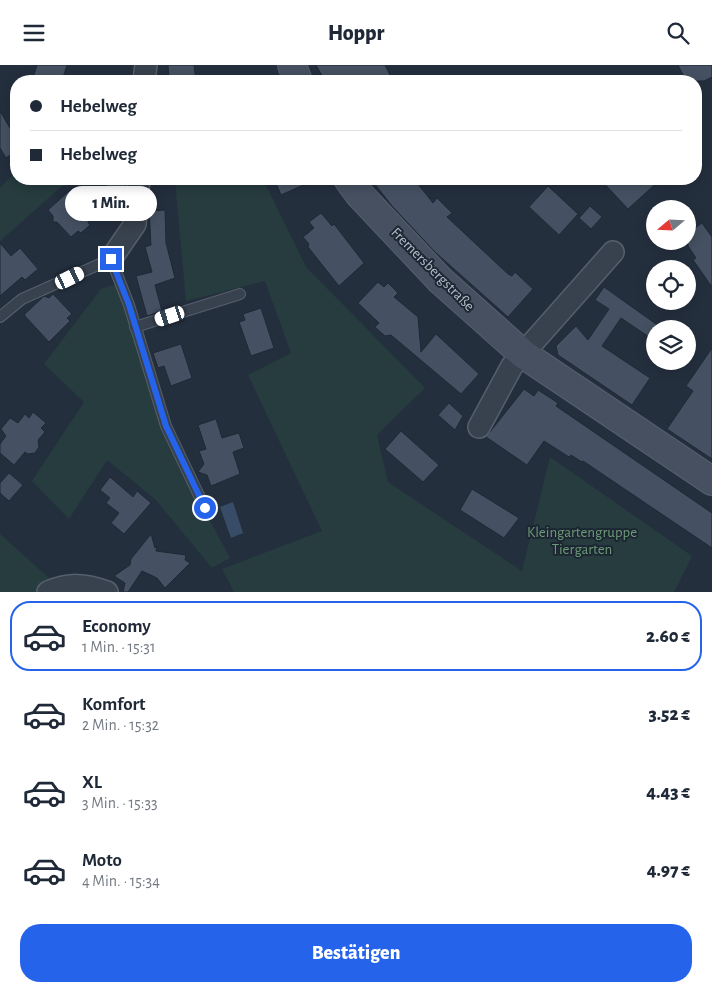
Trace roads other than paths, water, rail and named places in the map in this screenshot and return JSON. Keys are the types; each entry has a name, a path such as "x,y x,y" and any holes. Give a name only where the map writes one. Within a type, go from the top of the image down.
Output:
{"main road":[{"name":"Fremersbergstraße","path":"352,185 440,280 523,354 712,481"}],"street":[{"path":"111,259 135,224 138,185"},
{"path":"479,427 512,366 613,252"},
{"path":"48,592 59,587 86,584 107,592"}],"lane":[{"path":"0,317 22,299 111,259 129,305 166,426 205,508"},
{"path":"136,327 240,294"}],"water":[{"path":"233,502 243,533 231,538 220,507"}],"park label":[{"name":"Kleingartengruppe Tiergarten","path":"582,540"}]}
